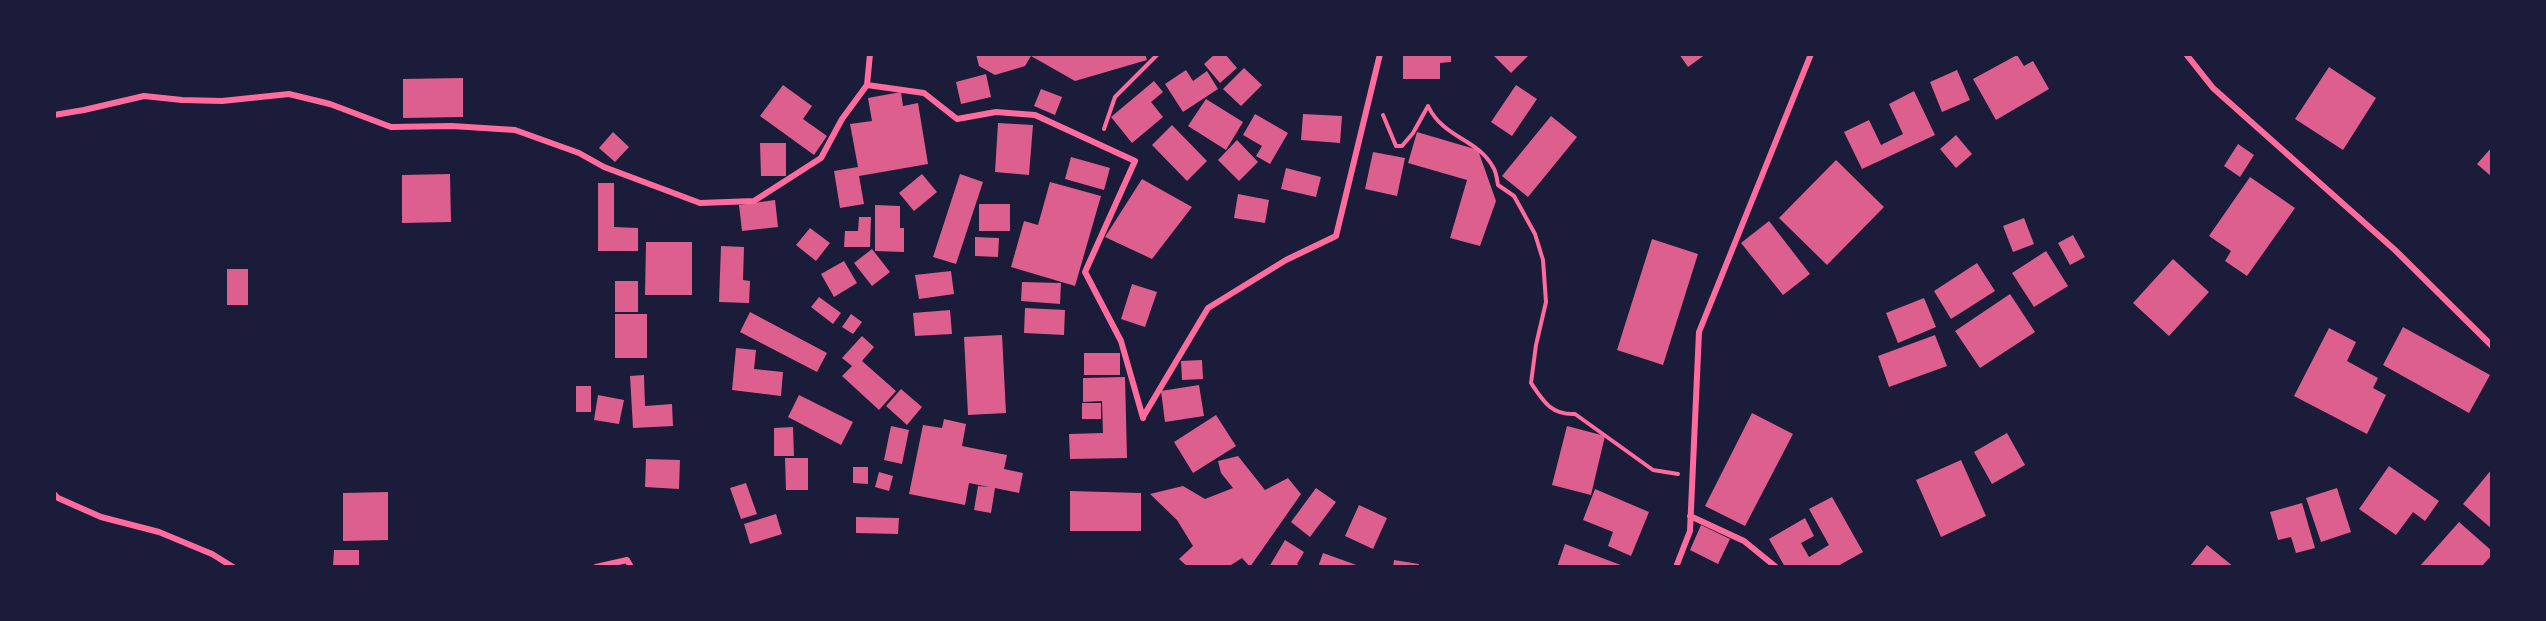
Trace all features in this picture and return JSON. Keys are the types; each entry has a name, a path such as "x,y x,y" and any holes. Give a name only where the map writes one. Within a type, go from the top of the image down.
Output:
{"street":[{"path":"54,115 144,96 182,100 222,100 289,94 330,104 391,127 452,126 515,130 579,153 604,167 700,203 754,201 820,158 842,118 867,85 870,54"},
{"path":"867,85 924,93 957,119 996,112 1035,115 1135,160 1085,272 1121,341 1143,418 1208,308 1286,260 1336,236 1380,54"},
{"path":"1677,567 1690,531 1699,332 1811,54"},
{"path":"2186,54 2213,88 2395,250 2492,346"},
{"path":"54,494 58,498 101,517 159,532 212,554 233,567"},
{"path":"1690,516 1744,541 1776,567"},
{"path":"596,567 627,560 631,567"}],"path":[{"path":"1098,144 1115,97 1158,54"},
{"path":"1369,99 1380,110 1396,146 1402,146 1413,133 1428,106 1433,116 1447,131 1481,151 1494,167 1498,185 1514,196 1535,234 1543,260 1546,302 1536,345 1531,383 1547,406 1561,415 1575,414 1653,470 1681,475 1691,481"}],"building":[{"path":"976,54 1145,54 1147,60 1075,81 1031,56 1025,66 995,75 979,66"},
{"path":"1215,54 1225,54 1237,68 1220,83 1204,64"},
{"path":"1403,54 1451,54 1451,62 1440,63 1440,79 1403,79"},
{"path":"1492,54 1526,54 1528,56 1511,73"},
{"path":"1679,54 1706,54 1688,67"},
{"path":"2017,55 2024,66 2033,61 2049,89 1996,120 1973,79"},
{"path":"2329,67 2376,98 2343,150 2295,119"},
{"path":"1244,68 1262,85 1241,106 1223,89"},
{"path":"1186,70 1193,81 1207,71 1218,89 1183,112 1165,84"},
{"path":"1957,70 1970,100 1942,112 1930,82"},
{"path":"986,74 991,97 961,104 956,82"},
{"path":"463,78 463,117 403,118 403,79"},
{"path":"1154,81 1163,92 1151,102 1163,117 1132,143 1111,117"},
{"path":"783,85 812,106 803,119 827,136 814,155 760,116"},
{"path":"1516,85 1537,99 1512,136 1491,122"},
{"path":"1041,89 1062,97 1055,115 1034,106"},
{"path":"1914,91 1935,135 1862,169 1844,132 1869,120 1881,145 1903,134 1889,104"},
{"path":"901,92 903,106 918,103 928,164 859,176 864,204 840,208 834,171 858,167 850,124 872,121 868,98"},
{"path":"1206,99 1243,122 1226,150 1188,126"},
{"path":"1255,114 1288,133 1270,164 1256,156 1262,146 1243,135"},
{"path":"1303,114 1342,116 1340,143 1301,140"},
{"path":"1551,116 1577,137 1528,197 1502,176"},
{"path":"998,123 1033,125 1029,175 995,172"},
{"path":"1172,125 1207,161 1187,181 1152,145"},
{"path":"613,132 629,147 615,162 599,148"},
{"path":"1417,132 1478,150 1496,201 1480,246 1450,238 1467,180 1408,163"},
{"path":"1956,135 1972,154 1956,168 1940,149"},
{"path":"1237,140 1258,162 1239,181 1218,160"},
{"path":"760,143 786,143 786,176 761,176"},
{"path":"2238,144 2254,155 2240,177 2224,166"},
{"path":"2492,147 2492,177 2477,164"},
{"path":"1373,152 1405,158 1397,196 1365,189"},
{"path":"1071,157 1110,168 1104,190 1065,179"},
{"path":"1836,160 1884,207 1827,265 1779,218"},
{"path":"1286,168 1321,177 1316,197 1281,189"},
{"path":"450,174 451,222 402,223 402,175"},
{"path":"922,174 937,192 914,211 899,193"},
{"path":"960,174 983,182 956,264 933,257"},
{"path":"2250,177 2295,208 2247,276 2225,261 2231,251 2209,236"},
{"path":"1142,179 1192,207 1152,259 1105,237"},
{"path":"1050,182 1101,196 1075,286 1011,267 1024,221 1038,225"},
{"path":"598,183 614,183 614,227 638,228 638,251 598,251"},
{"path":"1238,194 1269,200 1265,223 1234,218"},
{"path":"775,200 778,227 742,231 739,205"},
{"path":"979,204 1010,204 1010,231 979,231"},
{"path":"875,205 900,206 900,228 904,228 904,252 875,251"},
{"path":"859,217 871,217 870,247 844,247 845,231 858,231"},
{"path":"2024,218 2034,244 2013,252 2003,226"},
{"path":"1769,221 1810,274 1783,295 1741,243"},
{"path":"810,228 830,243 816,261 796,245"},
{"path":"2073,235 2085,257 2070,265 2058,243"},
{"path":"975,237 999,238 998,257 975,256"},
{"path":"1652,239 1698,254 1663,365 1617,350"},
{"path":"646,242 692,242 692,295 645,295"},
{"path":"721,246 744,247 743,280 750,281 749,303 719,302"},
{"path":"872,249 890,272 872,286 854,263"},
{"path":"2046,251 2068,286 2034,307 2012,273"},
{"path":"2173,259 2209,292 2169,336 2133,303"},
{"path":"844,261 857,283 834,297 821,274"},
{"path":"1977,263 1995,291 1951,319 1934,291"},
{"path":"227,269 248,269 248,305 227,305"},
{"path":"951,271 954,294 919,299 915,275"},
{"path":"615,281 638,281 638,312 615,312"},
{"path":"1022,282 1061,283 1060,304 1021,301"},
{"path":"1132,284 1157,292 1145,327 1121,319"},
{"path":"2010,294 2035,332 1980,368 1955,331"},
{"path":"819,297 841,313 833,324 811,307"},
{"path":"1924,298 1936,327 1898,343 1886,313"},
{"path":"1025,308 1065,310 1064,335 1024,333"},
{"path":"950,310 952,334 915,336 913,313"},
{"path":"750,312 827,353 817,372 740,332"},
{"path":"615,314 647,314 647,358 615,358"},
{"path":"851,314 862,322 853,334 842,327"},
{"path":"2403,327 2490,375 2469,413 2383,365"},
{"path":"2329,328 2356,342 2347,361 2378,378 2373,388 2386,395 2367,434 2294,396"},
{"path":"1002,335 1006,413 968,415 964,337"},
{"path":"1935,335 1947,366 1889,387 1878,356"},
{"path":"862,336 874,347 862,361 896,391 879,410 842,376 852,366 842,358"},
{"path":"736,348 756,350 754,369 783,372 781,396 732,390"},
{"path":"1084,353 1120,353 1120,375 1084,375"},
{"path":"1202,360 1203,379 1182,380 1181,361"},
{"path":"644,375 645,406 672,404 673,426 633,428 630,376"},
{"path":"1125,377 1127,458 1070,459 1069,434 1103,433 1102,401 1083,402 1083,378"},
{"path":"1199,385 1204,416 1165,422 1161,391"},
{"path":"576,386 591,386 591,412 576,412"},
{"path":"901,389 922,407 907,425 886,406"},
{"path":"598,395 624,400 619,424 594,420"},
{"path":"799,395 853,422 841,445 788,417"},
{"path":"1082,403 1101,403 1101,419 1082,419"},
{"path":"1752,413 1793,434 1745,526 1705,506"},
{"path":"1216,415 1236,446 1193,473 1174,442"},
{"path":"944,419 966,424 962,446 1007,455 1004,469 1023,473 1019,493 995,488 991,513 974,510 978,486 989,487 969,483 965,505 909,494 923,425 942,428"},
{"path":"891,426 909,430 902,464 884,460"},
{"path":"1567,426 1605,436 1591,495 1552,485"},
{"path":"793,427 794,456 774,456 774,428"},
{"path":"2007,433 2025,465 1992,484 1974,452"},
{"path":"1238,456 1265,490 1288,478 1301,494 1250,567 1242,558 1228,567 1188,567 1179,559 1193,546 1177,520 1150,494 1183,486 1205,499 1233,488 1221,473 1218,461"},
{"path":"785,458 808,458 808,490 786,490"},
{"path":"646,459 680,460 679,489 645,487"},
{"path":"1961,460 1986,516 1941,537 1916,480"},
{"path":"2389,466 2439,501 2425,521 2413,512 2396,535 2359,509"},
{"path":"853,467 868,467 868,484 853,483"},
{"path":"2492,469 2492,529 2463,504"},
{"path":"879,472 893,476 889,491 875,487"},
{"path":"746,483 757,514 741,519 730,488"},
{"path":"1316,488 1336,502 1310,537 1291,522"},
{"path":"2337,488 2351,532 2321,542 2306,498"},
{"path":"1595,489 1649,512 1631,556 1608,546 1613,532 1583,520"},
{"path":"1070,491 1141,493 1141,531 1070,531"},
{"path":"388,492 388,540 343,541 343,493"},
{"path":"1832,497 1863,552 1836,567 1785,567 1769,539 1805,518 1814,536 1801,543 1809,557 1829,545 1809,509"},
{"path":"2302,503 2315,548 2296,553 2291,537 2278,540 2270,512"},
{"path":"1359,505 1387,518 1373,549 1345,536"},
{"path":"776,514 782,534 750,544 744,524"},
{"path":"856,517 899,518 898,534 856,533"},
{"path":"2459,522 2492,551 2492,555 2481,567 2419,567"},
{"path":"1701,525 1730,539 1718,564 1690,550"},
{"path":"1285,540 1304,552 1297,564 1301,567 1269,567"},
{"path":"1565,544 1626,567 1557,567"},
{"path":"2207,545 2234,567 2190,566"},
{"path":"334,550 359,550 359,567 333,567"},
{"path":"1323,553 1362,567 1318,567"},
{"path":"1394,560 1419,564 1419,567 1393,567"}]}
